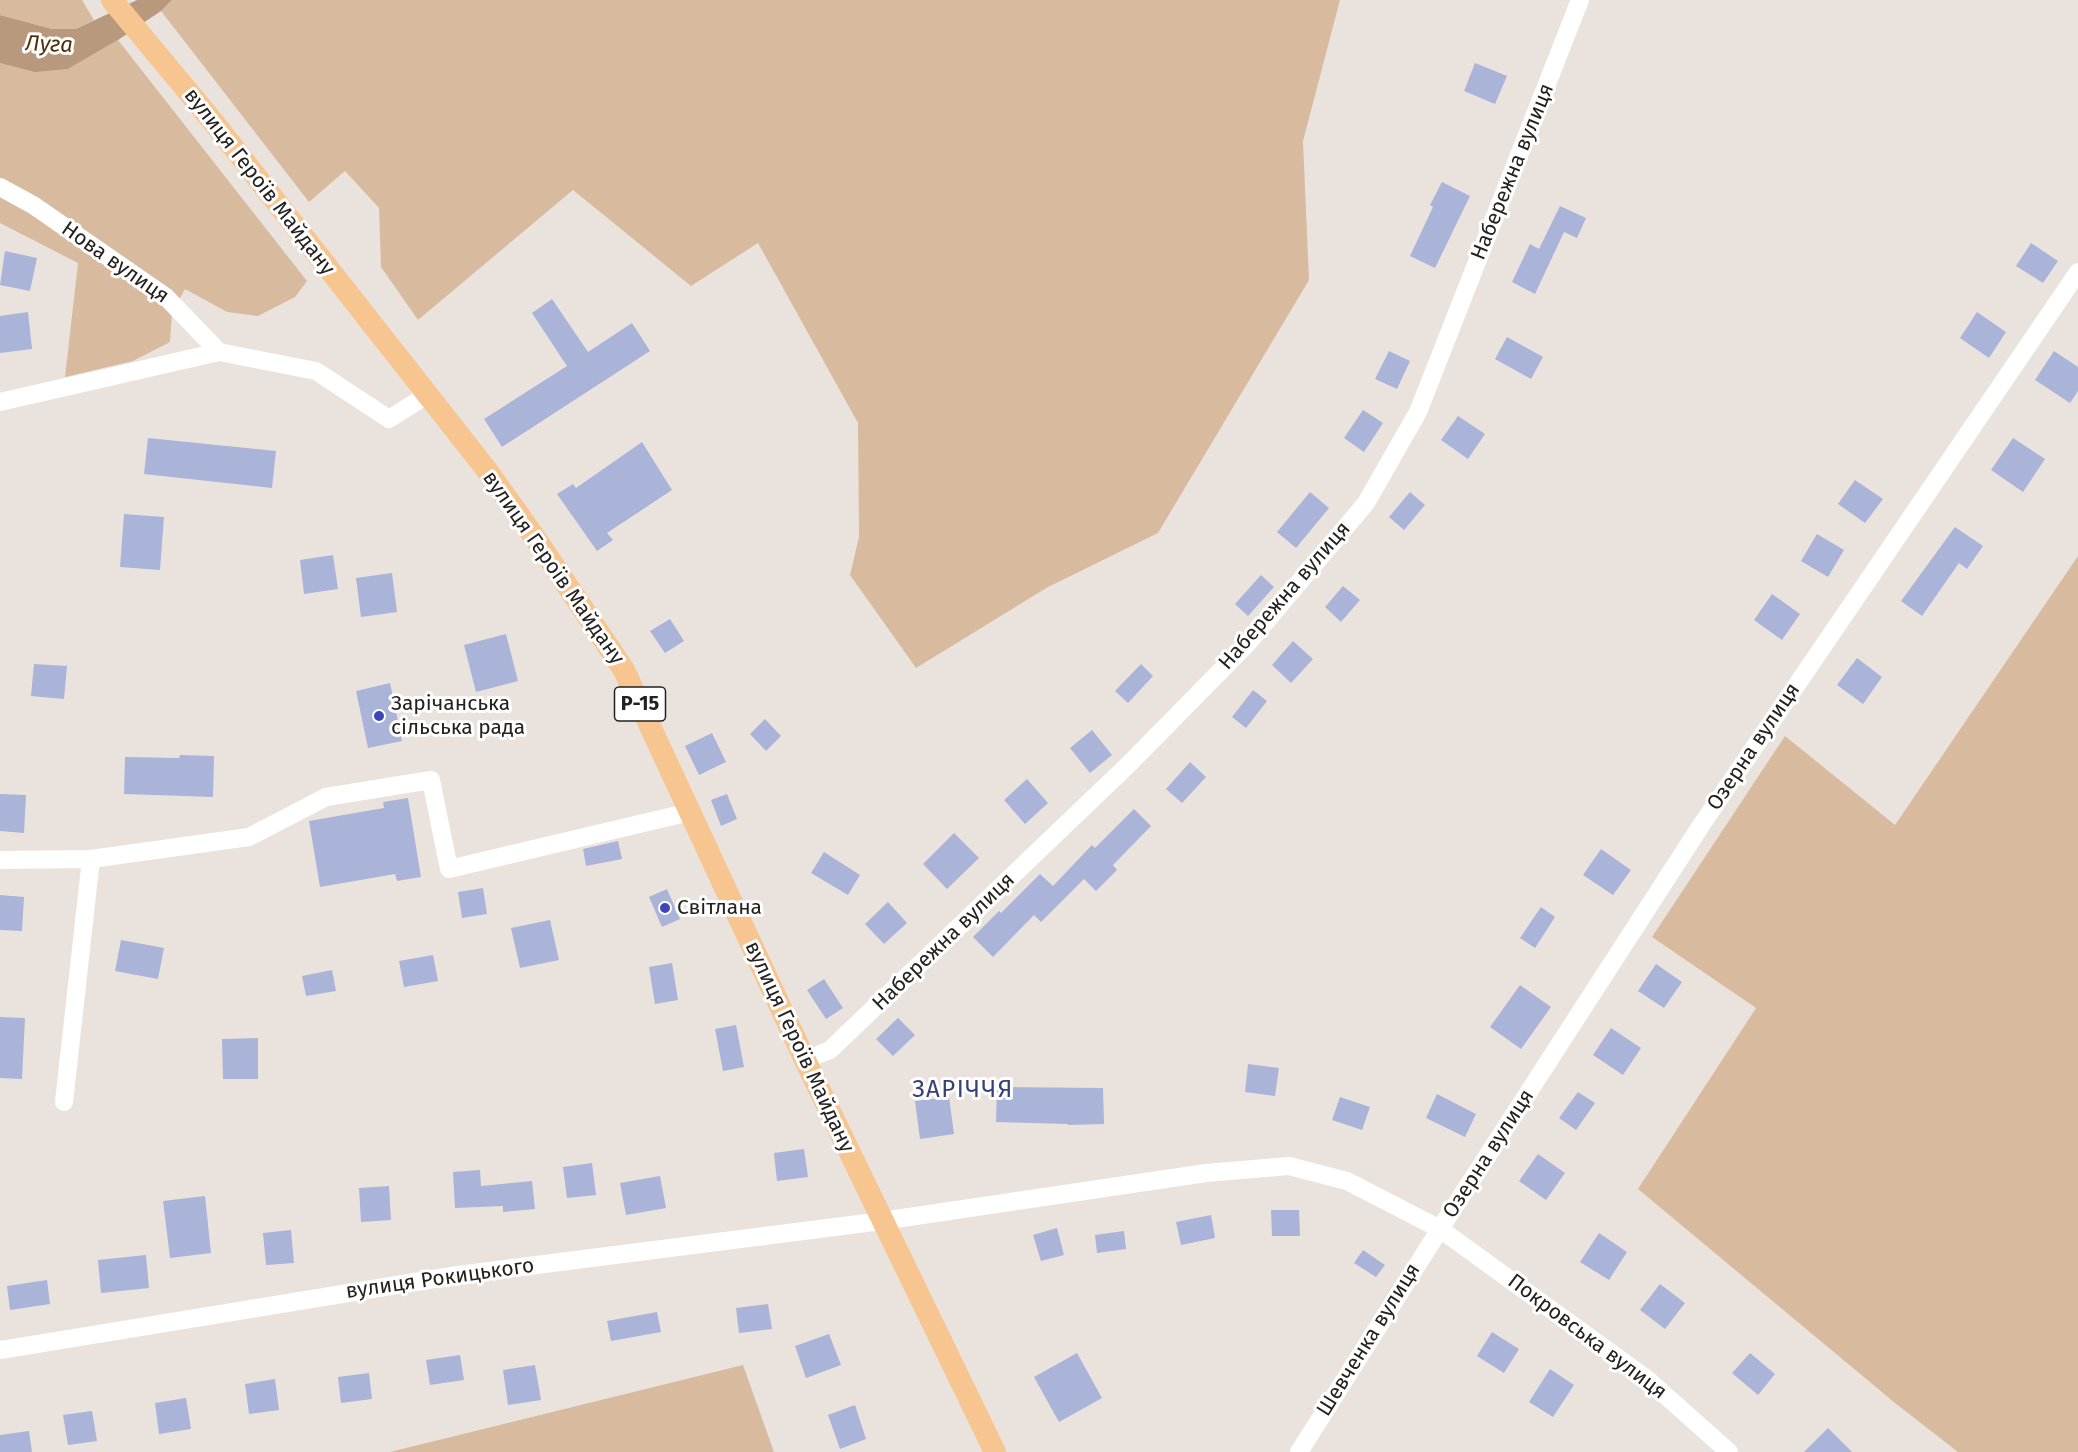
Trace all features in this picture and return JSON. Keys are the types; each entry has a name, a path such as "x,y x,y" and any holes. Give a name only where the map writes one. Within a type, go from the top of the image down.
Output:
{"main road":[{"name":"вулиця Героїв Майдану","path":"112,0 215,124 486,470 538,542 624,670 805,1060 995,1452"}],"street":[{"name":"Набережна вулиця","path":"805,1060 830,1050 1130,763 1248,643 1366,503 1418,412 1580,0"},
{"name":"Нова вулиця","path":"0,187 33,206 166,297 219,352"},
{"name":"Озерна вулиця","path":"1440,1229 1702,825 2078,272"},
{"path":"0,402 219,352 316,371 389,420 427,396"},
{"path":"0,860 91,859 249,837 326,797 431,780 449,870 690,812"},
{"path":"64,1102 91,859"},
{"name":"вулиця Рокицького","path":"0,1350 458,1275 882,1221 1206,1173 1289,1166 1347,1181 1440,1229"},
{"name":"Шевченка вулиця","path":"1299,1452 1440,1229"},
{"name":"Покровська вулиця","path":"1440,1229 1647,1379 1729,1452"}],"shaded area":[{"path":"0,0 82,0 94,20 76,29 52,29 0,15"},
{"path":"172,0 1340,0 1303,141 1309,280 1158,533 1048,587 916,668 850,575 859,537 858,423 758,243 691,286 573,190 418,320 381,267 379,208 345,171 309,202 161,11"},
{"path":"118,40 307,281 295,297 258,316 227,312 185,289 172,313 170,342 133,361 65,377 78,263 0,223 0,63 68,69"},
{"path":"2078,556 2078,1452 1958,1452 1895,1403 1638,1189 1756,1008 1652,937 1785,736 1895,825"},
{"path":"743,1365 774,1452 390,1452"}],"water":[{"name":"Луга","path":"137,0 172,0 161,11 118,40 68,69 35,72 0,63 0,15 52,29 76,29"}],"building":[{"path":"1475,63 1507,76 1495,104 1464,91"},
{"path":"1442,182 1470,196 1435,268 1410,256 1433,207 1430,205"},
{"path":"1560,206 1586,218 1577,238 1564,232 1535,294 1512,282 1530,244 1539,249"},
{"path":"2031,243 2058,261 2043,283 2016,266"},
{"path":"5,251 37,258 30,291 0,285"},
{"path":"552,299 588,352 632,323 650,351 502,447 484,419 567,366 532,313"},
{"path":"28,312 32,349 0,353 0,316"},
{"path":"1977,312 2006,332 1989,358 1960,338"},
{"path":"1507,337 1543,357 1531,379 1495,359"},
{"path":"1389,351 1410,361 1397,389 1375,379"},
{"path":"2054,351 2078,367 2078,391 2070,403 2035,380"},
{"path":"1363,410 1383,423 1364,452 1344,438"},
{"path":"1458,416 1485,434 1468,459 1441,440"},
{"path":"148,438 276,451 272,488 144,474"},
{"path":"2013,438 2045,459 2023,492 1991,470"},
{"path":"642,442 672,490 607,533 613,540 597,551 557,494 573,484 576,488"},
{"path":"1855,480 1883,499 1865,523 1838,504"},
{"path":"1310,492 1329,508 1296,548 1277,532"},
{"path":"1410,492 1425,505 1404,530 1389,517"},
{"path":"124,514 164,517 160,570 120,567"},
{"path":"1955,527 1983,546 1967,569 1959,563 1922,616 1901,601"},
{"path":"1817,534 1844,550 1828,577 1801,561"},
{"path":"333,555 338,589 304,594 300,560"},
{"path":"392,573 397,612 361,617 356,578"},
{"path":"1261,575 1274,587 1248,616 1235,604"},
{"path":"1343,586 1360,600 1341,622 1325,607"},
{"path":"1772,594 1800,614 1782,640 1754,620"},
{"path":"670,619 684,641 665,653 650,631"},
{"path":"506,634 518,681 476,692 464,645"},
{"path":"1293,641 1313,659 1291,683 1272,665"},
{"path":"1857,658 1882,677 1863,704 1837,685"},
{"path":"34,664 67,666 64,699 31,696"},
{"path":"1141,664 1153,676 1128,703 1115,691"},
{"name":"Зарічанська сільська рада","path":"390,683 402,741 368,748 356,691"},
{"path":"1253,690 1267,701 1246,728 1232,717"},
{"path":"765,719 781,736 766,751 750,734"},
{"path":"1092,730 1112,755 1090,773 1070,748"},
{"path":"712,733 726,762 699,775 685,746"},
{"path":"180,755 214,756 213,797 124,794 125,757 179,758"},
{"path":"1190,762 1206,777 1182,803 1166,789"},
{"path":"1027,779 1048,803 1025,824 1004,800"},
{"path":"0,794 26,795 24,833 0,831"},
{"path":"727,794 737,819 721,826 711,800"},
{"path":"408,798 421,877 397,881 395,874 320,887 309,821 384,808 383,802"},
{"path":"1134,809 1151,826 1113,865 1117,870 1096,891 1084,879 1041,922 1034,915 993,957 973,937 1040,874 1053,886 1092,845 1095,848"},
{"path":"954,833 979,858 947,889 923,864"},
{"path":"618,841 622,859 586,866 583,849"},
{"path":"1601,849 1631,870 1613,895 1583,875"},
{"path":"824,852 860,875 848,895 811,873"},
{"path":"483,888 487,914 462,918 458,892"},
{"name":"Світлана","path":"667,889 680,919 662,927 649,897"},
{"path":"0,895 24,897 22,931 0,930"},
{"path":"888,902 907,923 884,944 865,924"},
{"path":"1541,907 1555,917 1535,948 1520,938"},
{"path":"550,920 559,960 520,968 511,928"},
{"path":"121,940 164,948 158,979 115,971"},
{"path":"433,955 438,981 404,987 399,961"},
{"path":"672,963 678,1000 655,1004 649,967"},
{"path":"1656,964 1682,982 1664,1008 1638,991"},
{"path":"332,970 336,991 306,996 302,976"},
{"path":"824,979 843,1008 826,1019 807,990"},
{"path":"1520,985 1551,1007 1521,1049 1490,1027"},
{"path":"0,1017 25,1018 22,1079 0,1078"},
{"path":"898,1018 915,1035 893,1056 876,1039"},
{"path":"736,1025 744,1067 723,1071 715,1029"},
{"path":"1611,1028 1641,1048 1623,1075 1593,1055"},
{"path":"258,1038 258,1079 223,1079 222,1039"},
{"path":"1248,1064 1279,1068 1275,1096 1245,1092"},
{"path":"997,1087 1103,1088 1104,1124 996,1122"},
{"path":"1578,1092 1595,1103 1576,1130 1559,1118"},
{"path":"1437,1094 1476,1114 1465,1137 1426,1118"},
{"path":"949,1097 954,1134 920,1139 915,1101"},
{"path":"1340,1097 1370,1107 1362,1130 1332,1120"},
{"path":"804,1149 808,1177 777,1181 774,1153"},
{"path":"1538,1154 1565,1173 1546,1200 1519,1181"},
{"path":"592,1163 596,1195 567,1198 563,1167"},
{"path":"480,1170 481,1186 532,1181 535,1209 503,1212 503,1206 455,1208 453,1172"},
{"path":"660,1176 666,1208 626,1215 620,1183"},
{"path":"389,1186 391,1220 361,1222 359,1188"},
{"path":"205,1196 211,1253 170,1258 163,1201"},
{"path":"1271,1210 1299,1210 1300,1236 1272,1236"},
{"path":"1211,1215 1215,1238 1181,1245 1176,1222"},
{"path":"1057,1228 1064,1255 1041,1261 1033,1235"},
{"path":"291,1230 294,1263 266,1265 263,1233"},
{"path":"1124,1231 1126,1249 1097,1253 1095,1235"},
{"path":"1599,1233 1627,1252 1609,1280 1580,1262"},
{"path":"1363,1250 1385,1265 1376,1277 1354,1263"},
{"path":"146,1255 149,1288 101,1293 98,1260"},
{"path":"47,1280 50,1304 10,1310 7,1286"},
{"path":"1660,1284 1685,1303 1665,1329 1640,1310"},
{"path":"768,1304 772,1329 739,1333 736,1308"},
{"path":"657,1312 661,1332 611,1341 607,1321"},
{"path":"1492,1332 1519,1349 1504,1373 1477,1356"},
{"path":"829,1334 841,1365 806,1378 795,1346"},
{"path":"1077,1353 1102,1398 1059,1422 1034,1377"},
{"path":"1750,1353 1775,1374 1758,1395 1732,1373"},
{"path":"460,1355 464,1380 430,1385 426,1360"},
{"path":"535,1365 541,1400 508,1405 503,1370"},
{"path":"1550,1369 1574,1385 1553,1417 1529,1402"},
{"path":"369,1373 372,1399 341,1403 338,1377"},
{"path":"275,1379 279,1410 249,1414 245,1384"},
{"path":"186,1398 191,1429 159,1434 155,1403"},
{"path":"855,1405 866,1439 840,1449 828,1415"},
{"path":"92,1411 97,1441 68,1445 63,1415"},
{"path":"1828,1428 1852,1452 1804,1452"},
{"path":"29,1431 32,1452 0,1452 0,1435"}],"place":[{"name":"Зарічанська сільська рада","path":"379,716"},
{"name":"Світлана","path":"665,908"}],"district":[{"name":"ЗАРІЧЧЯ","path":"963,1090"}]}
